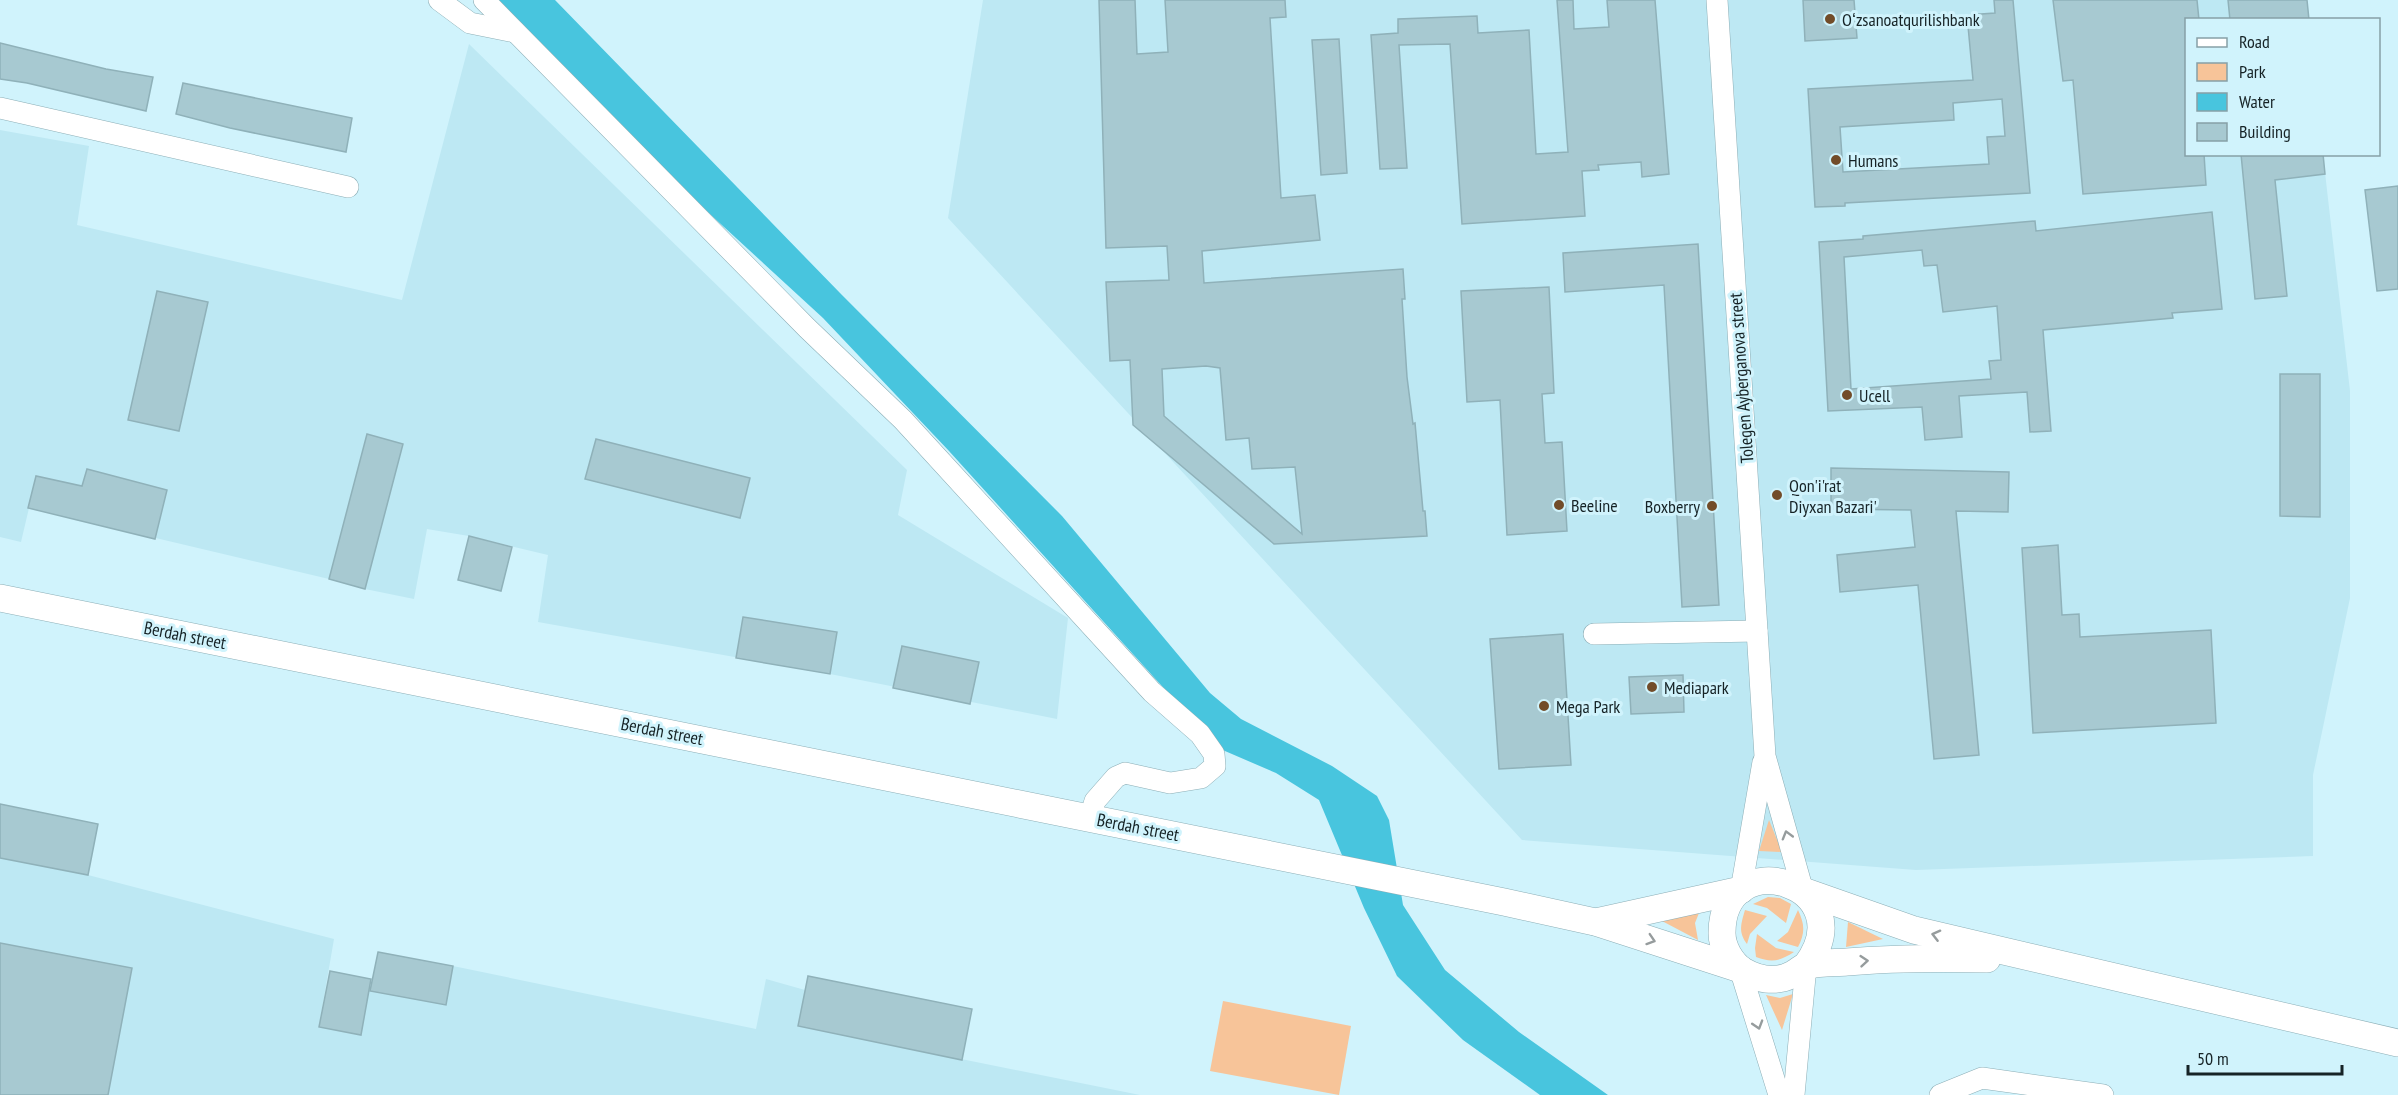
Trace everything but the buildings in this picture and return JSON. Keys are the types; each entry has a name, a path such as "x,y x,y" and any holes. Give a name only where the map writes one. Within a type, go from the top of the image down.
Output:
{"main road":[{"name":"Berdah street","path":"0,597 1504,902 1595,922 1740,969"},
{"path":"1803,891 1814,904 1820,920 1821,937 1816,952 1806,966 1790,976 1774,980 1756,977 1740,969 1728,956 1722,939 1722,920 1728,903 1741,890 1755,882 1772,880 1788,883 1803,891 1914,930 2398,1043"},
{"path":"1595,922 1741,890"},
{"path":"1806,966 1898,958 2034,959"}],"street":[{"path":"439,0 470,23 515,32"},
{"path":"484,0 783,303 903,420 1144,684 1200,734 1214,754 1215,766 1202,778 1170,783 1125,773 1116,777 1095,801 1090,817"},
{"name":"Tolegen Ayberganova street","path":"1717,0 1764,756 1803,891"},
{"path":"0,108 348,187"},
{"path":"1594,634 1757,631"},
{"name":"Tolegen Ayberganova street","path":"1741,890 1764,756"},
{"path":"1794,1095 1806,966"},
{"path":"1740,969 1779,1095"},
{"path":"1940,1095 1982,1078 2103,1095"}],"shaded area":[{"name":"Qon'i'rat Diyxan Bazari'","path":"983,0 2307,0 2309,18 2185,18 2185,156 2323,156 2350,391 2350,598 2313,775 2313,856 1916,870 1522,840 948,218"},
{"path":"469,44 907,470 898,515 1068,618 1057,719 830,674 538,622 548,555 469,536 427,529 414,599 365,589 367,434 329,579 29,508 21,542 0,537 0,130 89,146 77,225 402,300"},
{"path":"0,858 88,875 334,939 319,1026 369,990 446,1005 453,966 756,1029 766,979 805,990 798,1026 1140,1095 0,1095"}],"green space":[{"path":"1769,820 1782,852 1759,851"},
{"path":"1768,897 1780,898 1791,904 1786,923 1767,908 1753,904"},
{"path":"1701,908 1695,923 1698,940 1662,921"},
{"path":"1745,910 1767,916 1750,934 1747,944 1742,936 1741,928"},
{"path":"1798,910 1803,929 1798,947 1777,941 1788,932"},
{"path":"1848,922 1883,939 1846,947"},
{"path":"1757,934 1776,948 1794,952 1776,960 1756,957"},
{"path":"1793,994 1782,1030 1766,995 1780,998"},
{"path":"1223,1001 1351,1026 1339,1095 1210,1071"}],"water":[{"path":"484,0 555,0 840,293 1062,516 1210,693 1241,719 1332,766 1377,796 1389,820 1403,905 1445,970 1519,1032 1608,1095 1540,1095 1463,1040 1397,976 1364,908 1319,800 1276,773 1218,748 949,451 823,318 563,79"}],"place":[{"name":"Oʻzsanoatqurilishbank","path":"1830,19"},
{"name":"Humans","path":"1836,160"},
{"name":"Ucell","path":"1847,395"},
{"name":"Qon'i'rat Diyxan Bazari'","path":"1777,495"},
{"name":"Beeline","path":"1559,505"},
{"name":"Boxberry","path":"1712,506"},
{"name":"Mediapark","path":"1652,687"},
{"name":"Mega Park","path":"1544,706"}]}
